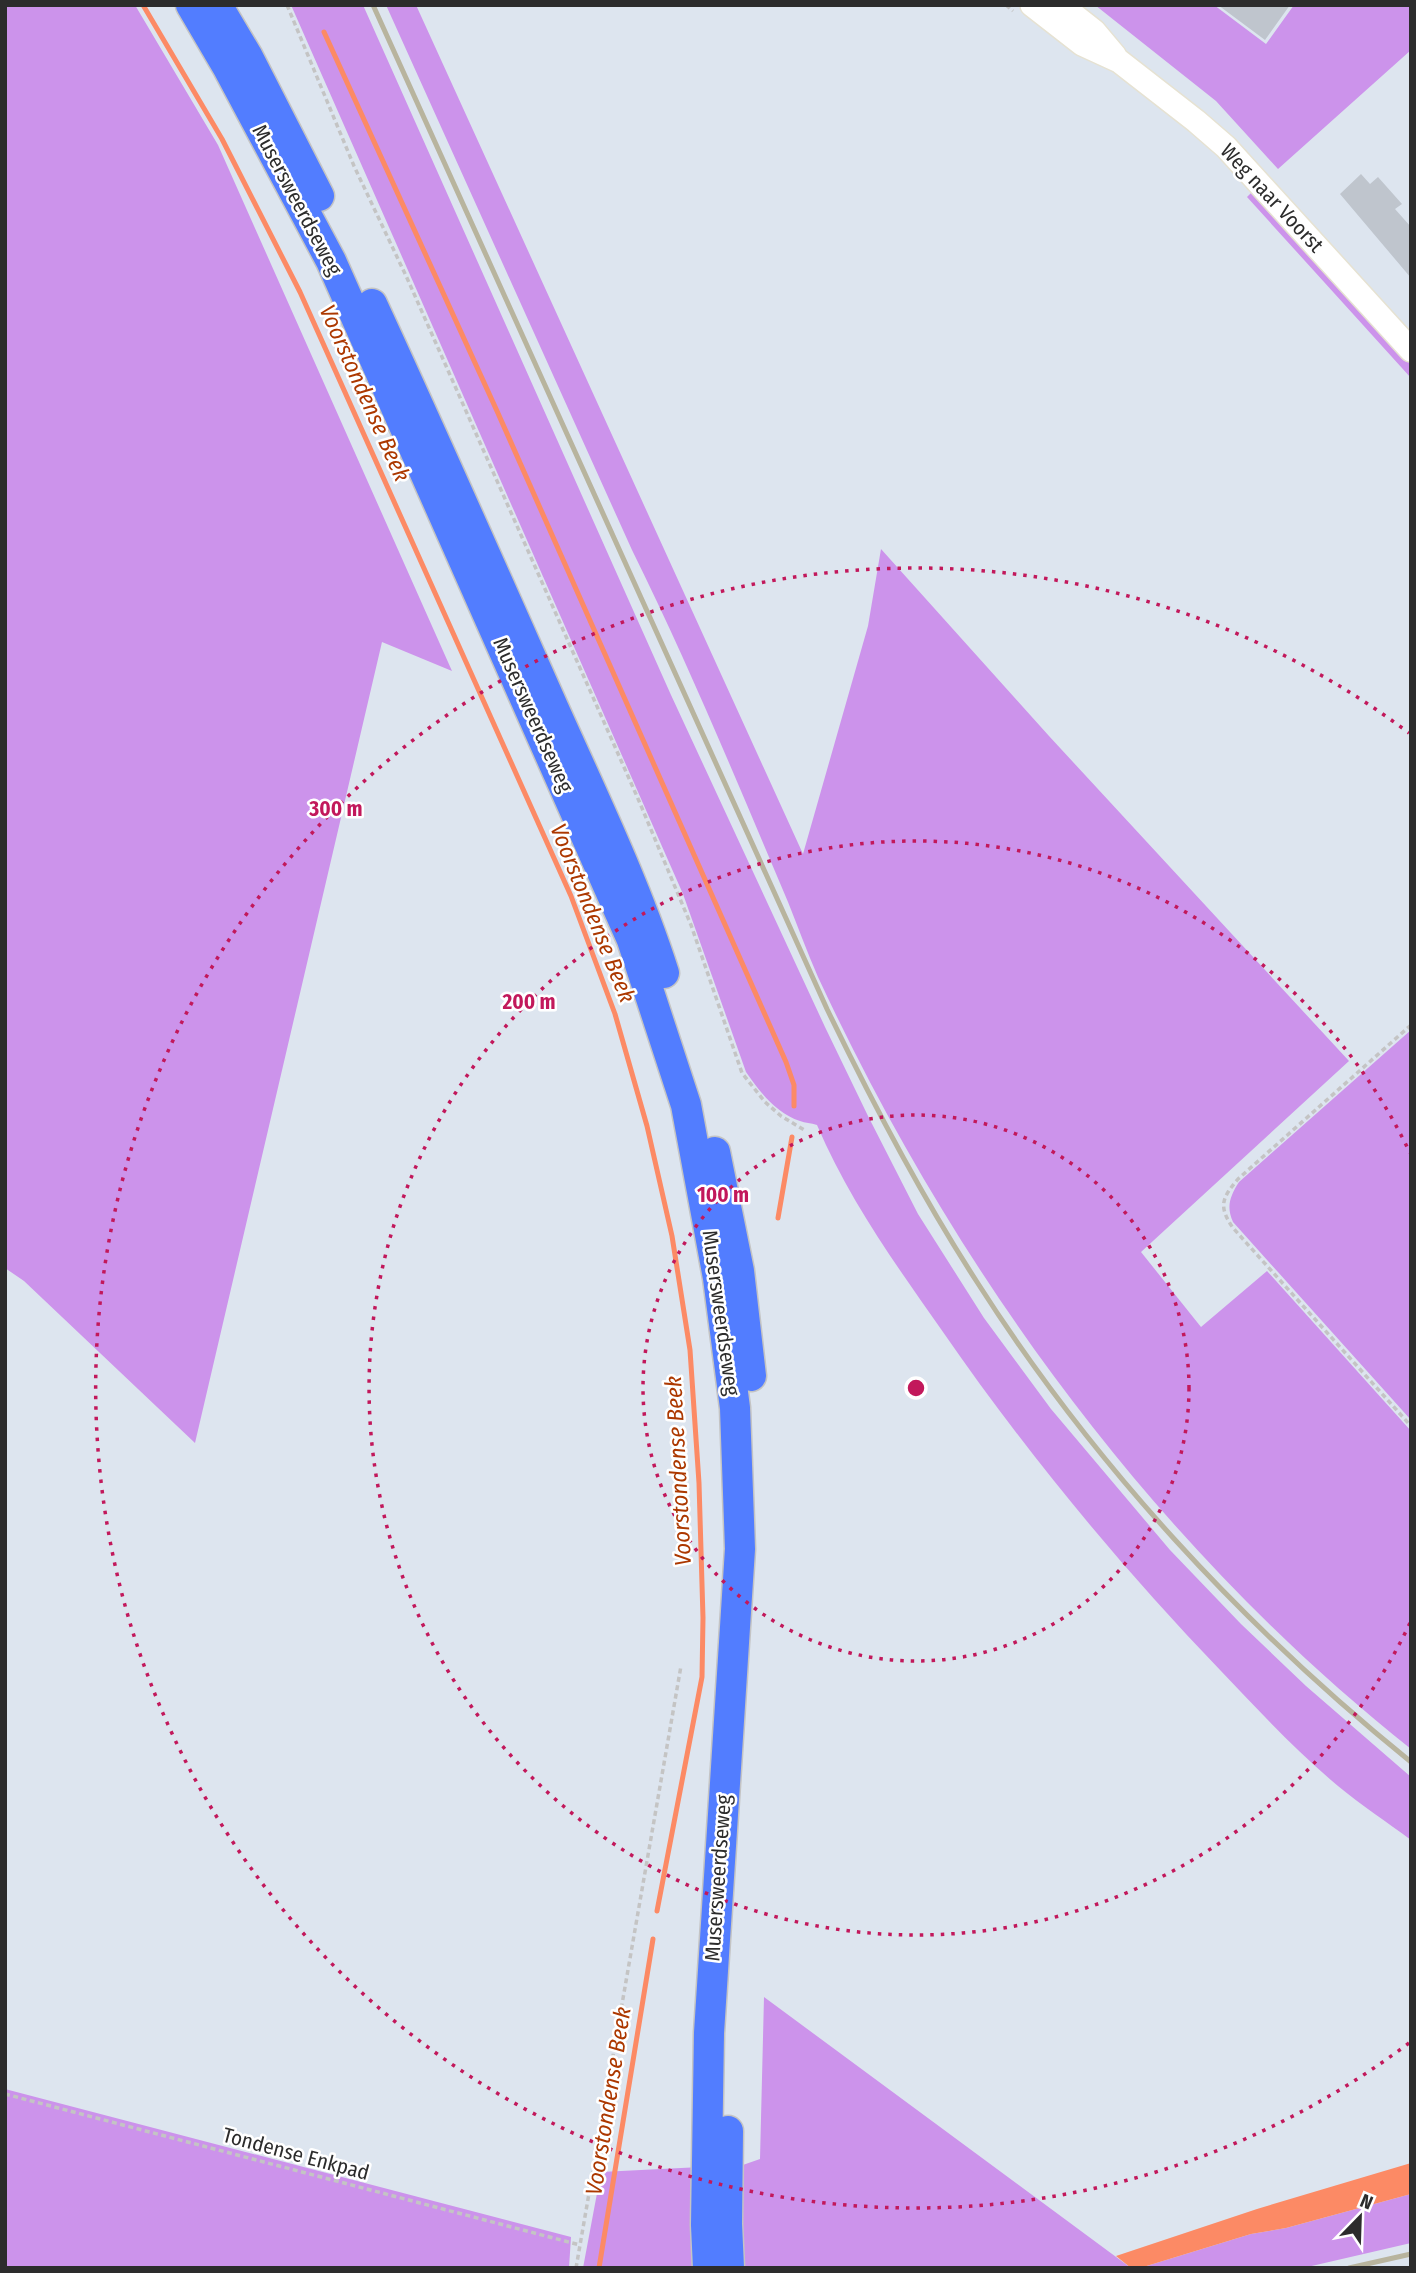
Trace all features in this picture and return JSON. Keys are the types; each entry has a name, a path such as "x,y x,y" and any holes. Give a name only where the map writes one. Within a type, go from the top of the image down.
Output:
{"main road":[{"name":"Musersweerdseweg","path":"191,5 228,68 331,261 632,940 686,1105 718,1278 733,1395 740,1549 709,2033 706,2225 708,2268"},
{"name":"Musersweerdseweg","path":"217,5 248,57 348,254 442,456 651,932 704,1098 740,1271 754,1401 759,1547 729,2032 729,2268"}],"street":[{"name":"Weg naar Voorst","path":"1032,5 1082,44 1119,61"},
{"name":"Weg naar Voorst","path":"1061,5 1094,31 1119,61 1226,147 1411,350"}],"path":[{"path":"287,5 354,166 407,278 639,801 691,925 741,1073 765,1102 781,1116 806,1131"},
{"path":"1411,1025 1238,1179 1223,1201 1223,1214 1233,1228 1411,1426"},
{"path":"576,2268 681,1666"},
{"name":"Tondense Enkpad","path":"5,2094 580,2245"}],"shaded area":[{"path":"5,5 135,5 218,145 452,671 382,642 195,1443 24,1281 5,1268"},
{"path":"291,5 363,5 671,695 825,1027 918,1214 984,1318 1051,1409 1170,1550 1241,1624 1306,1686 1411,1777 1411,1840 1322,1773 1249,1701 1147,1591 1075,1507 975,1377 874,1232 817,1125 783,1113 762,1094 746,1072 683,894"},
{"path":"386,5 416,5 803,854 868,626 881,549 1049,736 1349,1061 1141,1252 1201,1327 1267,1271 1411,1431 1411,1749 1318,1670 1230,1584 1147,1493 1070,1398 998,1297 932,1194 872,1087 818,977 693,681"},
{"path":"1095,5 1214,5 1266,44 1294,5 1411,5 1411,50 1278,169 1216,101"},
{"path":"1255,189 1411,362 1411,378 1247,197"},
{"path":"1411,1030 1411,1420 1233,1222 1229,1206 1239,1182"},
{"path":"764,1997 1131,2268 743,2268 740,2166 760,2159"},
{"path":"5,2089 571,2237 569,2268 5,2268"},
{"path":"1411,2163 1411,2194 1286,2228 1251,2234 1140,2268 1131,2268 1116,2256 1257,2209"},
{"path":"701,2167 701,2268 583,2268 601,2172"},
{"path":"1411,2194 1411,2243 1303,2268 1140,2268 1251,2234 1286,2228"}],"building":[{"path":"1218,5 1290,5 1265,40"},
{"path":"1361,174 1370,184 1378,177 1402,204 1395,209 1411,227 1411,278 1340,194"}],"waterway":[{"name":"Voorstondense Beek","path":"143,5 222,139 300,292 571,896 615,1014 647,1126 672,1236 690,1350 699,1483 703,1618 702,1677 657,1911"},
{"path":"324,32 497,411 786,1062 794,1085 794,1106"},
{"path":"778,1218 792,1137"},
{"name":"Voorstondense Beek","path":"599,2268 653,1939"}],"railway":[{"path":"373,5 827,1009 879,1113 936,1215 1022,1349 1070,1415 1121,1478 1230,1598 1349,1710 1411,1762"},
{"path":"1349,2268 1411,2254"}]}
